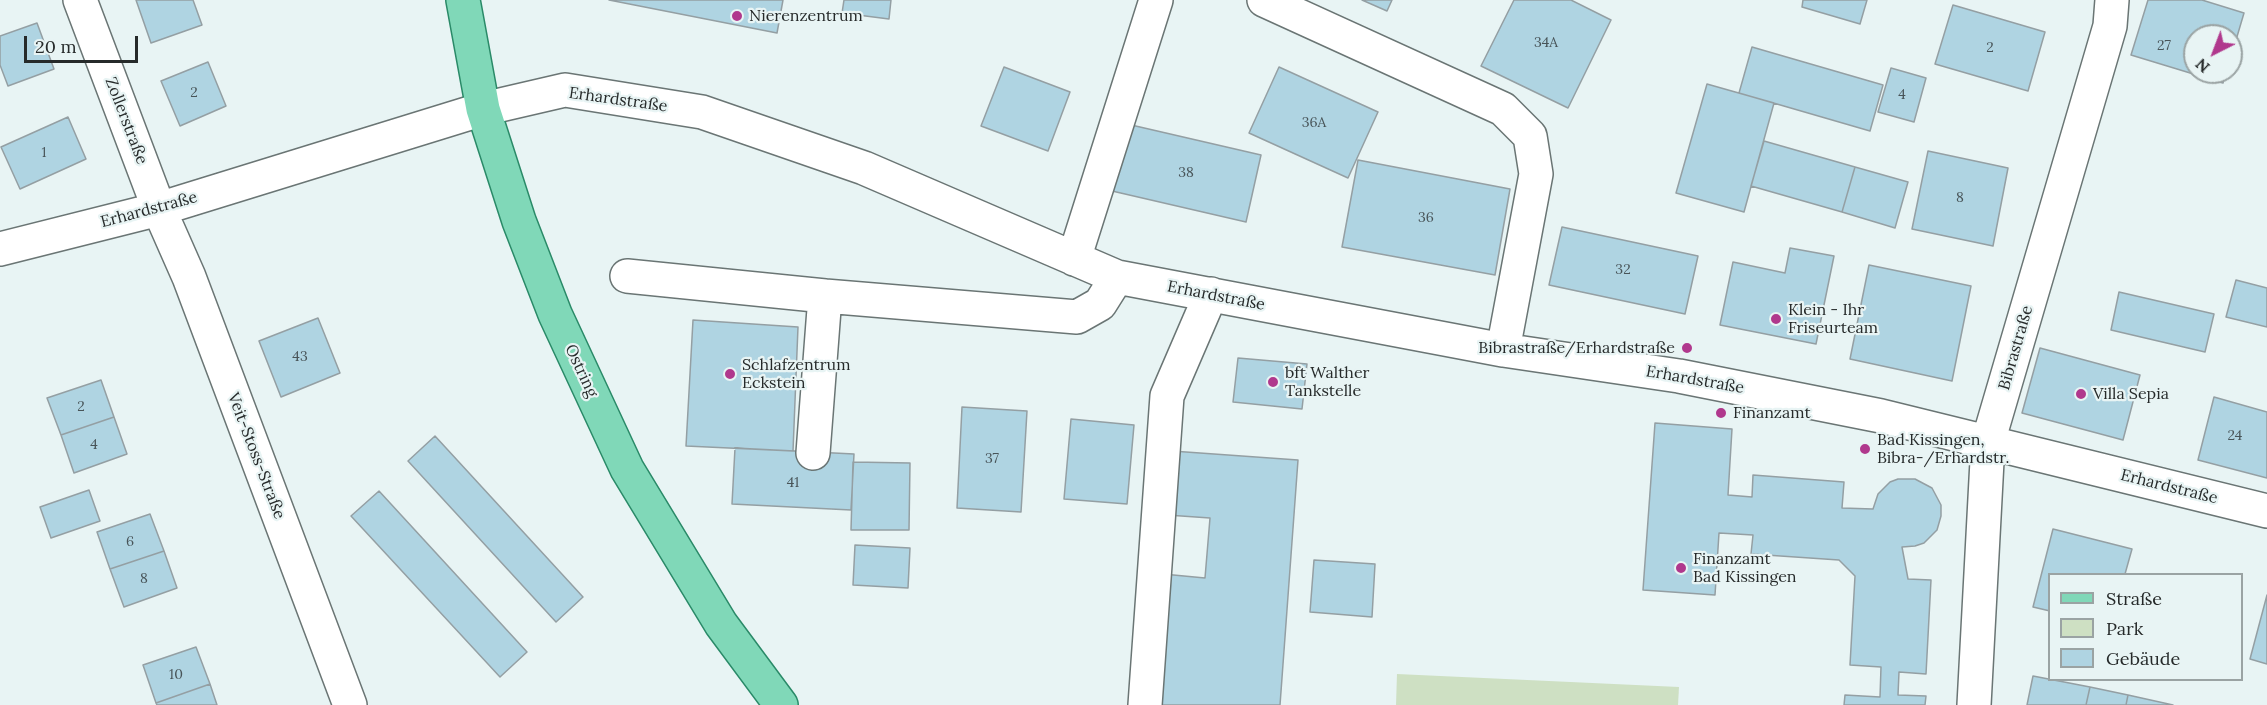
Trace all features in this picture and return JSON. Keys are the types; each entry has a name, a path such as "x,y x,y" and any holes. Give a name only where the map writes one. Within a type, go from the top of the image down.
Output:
{"main road":[{"name":"Ostring","path":"463,0 483,109 519,221 555,314 627,469 721,624 781,705"}],"street":[{"name":"Zollerstraße","path":"80,0 159,209"},
{"path":"1074,259 1156,0"},
{"path":"1263,0 1503,109 1530,136 1536,174 1503,350"},
{"name":"Bibrastraße","path":"1974,705 1988,442 2110,26 2112,0"},
{"name":"Erhardstraße","path":"0,249 159,209 483,109 565,90 702,112 864,168 1117,277 1503,350 1679,376 1881,416 2267,511"},
{"name":"Veit-Stoss-Straße","path":"159,209 189,277 350,705"},
{"path":"627,276 825,296 1077,317 1100,304 1117,277"},
{"path":"1145,705 1167,396 1211,294"},
{"path":"813,453 826,390 825,296"}],"green space":[{"path":"1397,674 1679,687 1678,705 1396,705"}],"building":[{"path":"136,0 193,0 202,25 151,43"},
{"name":"Nierenzentrum","path":"609,0 783,0 777,33"},
{"path":"844,0 891,0 889,19 842,13"},
{"path":"1362,0 1392,0 1387,11"},
{"path":"1514,0 1571,0 1611,20 1568,108 1481,66"},
{"path":"1803,0 1867,0 1860,24 1802,7"},
{"path":"2148,0 2202,0 2244,13 2241,24 2183,24 2183,71 2131,55"},
{"path":"1953,5 2045,32 2028,91 1935,64"},
{"path":"37,23 54,69 8,86 0,65 0,36"},
{"path":"1752,47 1883,85 1870,131 1739,93"},
{"path":"208,62 226,106 180,126 161,81"},
{"path":"1004,67 1070,92 1048,151 981,126"},
{"path":"1279,67 1378,112 1348,178 1249,133"},
{"path":"1891,68 1926,78 1914,122 1878,112"},
{"path":"1707,84 1774,103 1744,212 1676,193"},
{"path":"68,117 86,159 20,189 1,147"},
{"path":"1127,124 1261,155 1246,222 1112,191"},
{"path":"1764,141 1855,167 1842,212 1751,186"},
{"path":"1928,151 2008,168 1993,246 1912,229"},
{"path":"1358,160 1510,189 1495,275 1342,247"},
{"path":"1855,167 1908,182 1895,228 1842,212"},
{"path":"1562,227 1698,256 1685,314 1549,285"},
{"path":"1790,248 1834,256 1816,344 1720,325 1733,262 1785,273"},
{"path":"1869,265 1971,286 1952,381 1850,359"},
{"path":"2236,280 2267,288 2267,327 2226,317"},
{"path":"2119,292 2214,314 2205,352 2111,330"},
{"path":"318,318 340,373 281,397 259,341"},
{"path":"693,320 798,327 793,451 686,446"},
{"name":"Villa Sepia","path":"2040,348 2140,375 2123,440 2022,413"},
{"path":"1238,358 1307,364 1302,409 1233,402"},
{"path":"101,380 114,417 61,435 47,398"},
{"path":"2214,397 2267,412 2267,478 2198,460"},
{"path":"962,407 1027,411 1021,512 957,508"},
{"path":"114,417 127,454 74,473 61,435"},
{"path":"1071,419 1134,425 1127,504 1064,499"},
{"name":"Finanzamt Bad Kissingen","path":"1655,423 1732,429 1728,495 1752,497 1753,475 1844,482 1842,508 1873,509 1878,494 1890,482 1898,479 1915,479 1932,488 1941,505 1937,530 1924,543 1902,547 1908,579 1931,580 1926,674 1899,672 1898,695 1926,696 1925,705 1844,705 1845,695 1880,697 1881,667 1850,665 1855,576 1839,560 1751,554 1753,535 1719,533 1715,595 1643,590"},
{"path":"435,436 583,597 556,622 408,461"},
{"path":"735,448 854,454 851,510 732,504"},
{"path":"1172,451 1298,460 1280,705 1153,705 1163,574 1205,578 1210,518 1167,515"},
{"path":"853,462 910,463 909,530 851,530"},
{"path":"89,490 100,521 51,538 40,507"},
{"path":"379,491 527,652 500,677 351,516"},
{"path":"150,514 164,551 110,569 97,532"},
{"path":"2053,529 2132,549 2125,573 2048,573 2048,611 2033,607"},
{"path":"855,545 910,548 908,588 853,585"},
{"path":"164,551 177,588 124,607 110,569"},
{"path":"1314,560 1375,564 1372,617 1310,612"},
{"path":"2267,595 2267,664 2250,659"},
{"path":"196,647 210,684 156,703 143,665"},
{"path":"2033,676 2048,679 2048,681 2090,687 2086,705 2027,705"},
{"path":"210,684 217,705 157,705 156,703"},
{"path":"2090,687 2128,695 2126,705 2086,705"},
{"path":"2128,695 2173,705 2126,705"}],"place":[{"name":"Nierenzentrum","path":"737,16"},
{"name":"Klein - Ihr Friseurteam","path":"1776,319"},
{"name":"Bibrastraße/Erhardstraße","path":"1687,348"},
{"name":"Schlafzentrum Eckstein","path":"730,374"},
{"name":"bft Walther Tankstelle","path":"1273,382"},
{"name":"Villa Sepia","path":"2081,394"},
{"name":"Finanzamt","path":"1721,413"},
{"name":"Bad Kissingen, Bibra-/Erhardstr.","path":"1865,449"},
{"name":"Finanzamt Bad Kissingen","path":"1681,568"}]}
